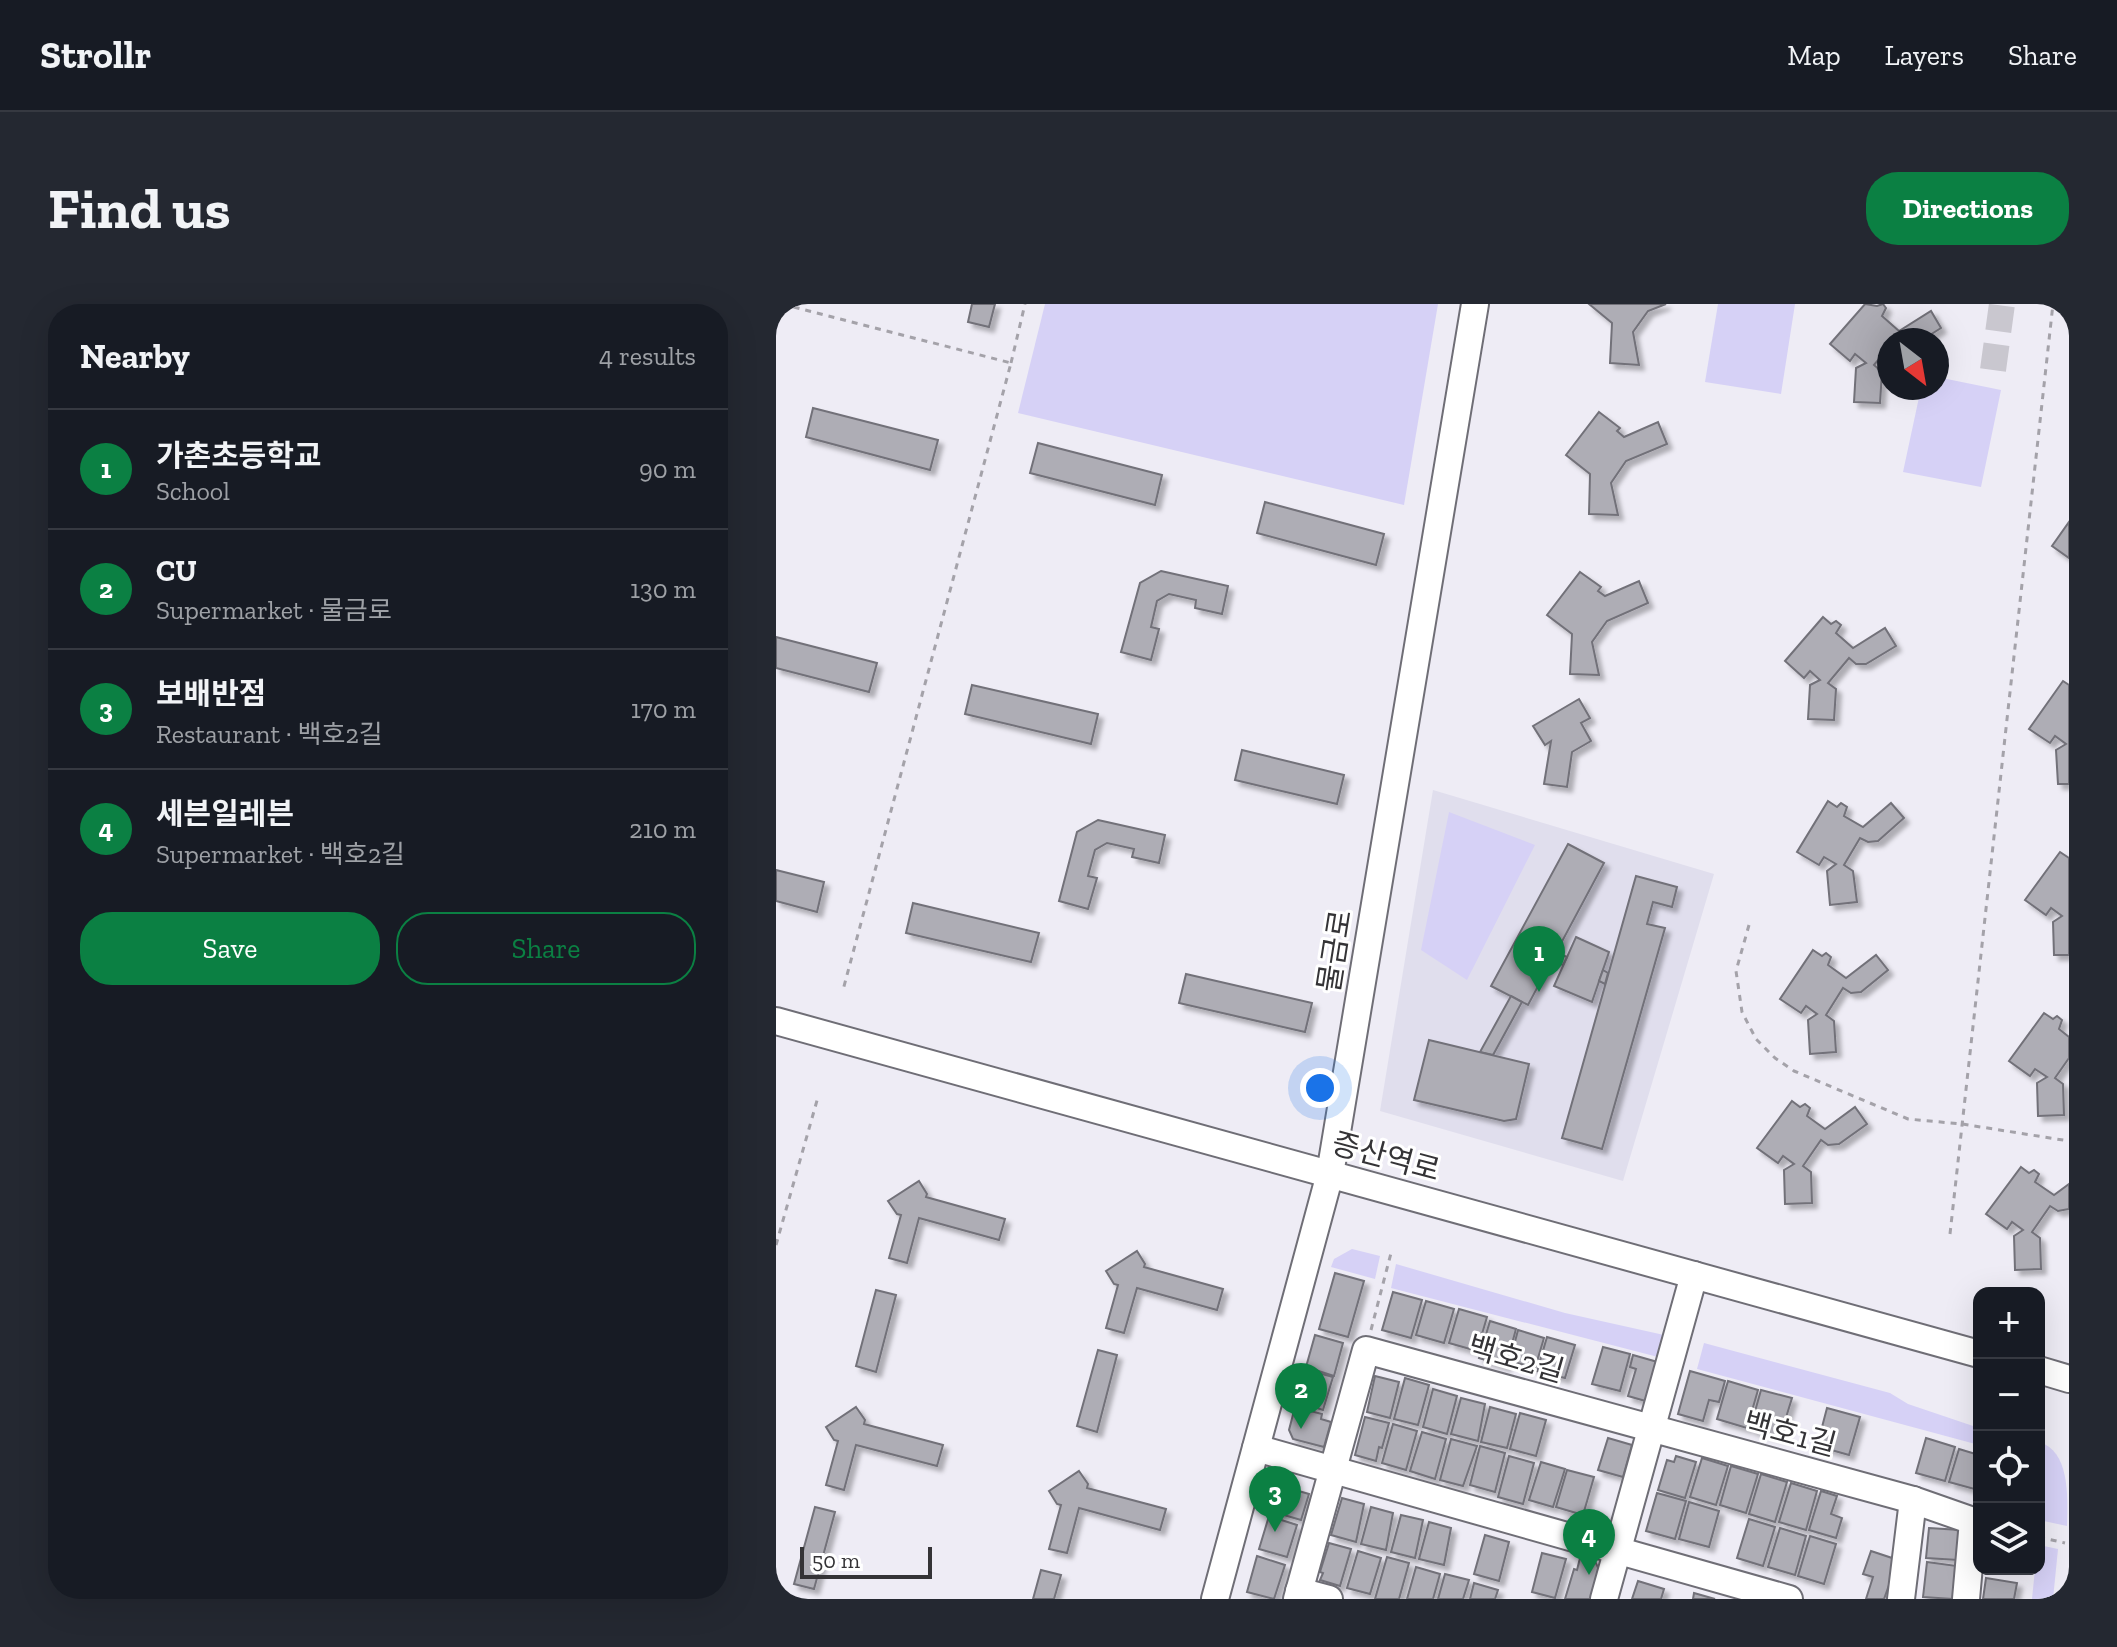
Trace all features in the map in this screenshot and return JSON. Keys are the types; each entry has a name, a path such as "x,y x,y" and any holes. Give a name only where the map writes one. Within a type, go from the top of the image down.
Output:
{"street":[{"name":"물금로","path":"1215,1599 1330,1174 1475,304"},
{"name":"증산역로","path":"776,1021 1973,1352"},
{"path":"1604,1599 1694,1275"},
{"path":"1329,1599 1298,1595 1366,1350"},
{"name":"백호2길","path":"1366,1350 1650,1430"},
{"path":"2045,1372 2069,1379"},
{"name":"백호1길","path":"1650,1430 1913,1500 1973,1521 1966,1599"},
{"path":"1256,1448 1789,1599"},
{"path":"1901,1599 1913,1500"}],"path":[{"path":"782,304 1011,363"},
{"path":"843,990 1025,304"},
{"path":"1950,1234 2053,304"},
{"path":"1749,925 1736,971 1742,1012 1756,1039 1794,1071 1908,1119 2069,1141"},
{"path":"776,1245 818,1097"},
{"path":"1366,1350 1391,1253"},
{"path":"2045,1538 2065,1543"}],"shaded area":[{"path":"1045,304 1438,304 1404,505 1018,413"},
{"path":"1718,304 1795,304 1781,394 1705,382"},
{"path":"1949,379 2001,390 1981,487 1903,472 1918,400 1949,400"},
{"path":"1433,790 1714,874 1623,1181 1380,1111"},
{"path":"1449,812 1535,845 1467,980 1421,950"},
{"path":"1352,1249 1380,1256 1375,1279 1331,1267 1334,1259"},
{"path":"1396,1264 1565,1313 1664,1335 1658,1357 1391,1288"},
{"path":"1704,1343 1890,1393 1908,1404 1973,1426 1973,1443 1697,1369"},
{"path":"2045,1445 2056,1454 2065,1475 2067,1526 2045,1521"},
{"path":"2045,1546 2058,1549 2053,1599 2032,1599 2034,1575 2045,1575"}],"building":[{"path":"972,304 995,304 989,327 968,322"},
{"path":"1589,304 1666,304 1648,311 1633,332 1639,365 1610,363 1612,323"},
{"path":"1865,304 1883,304 1886,308 1882,316 1896,328 1877,328 1877,361 1874,365 1877,368 1877,400 1880,403 1854,402 1856,368 1866,363 1855,354 1850,361 1830,344"},
{"path":"1931,311 1941,328 1904,328"},
{"path":"813,408 938,440 930,470 806,437"},
{"path":"1599,412 1620,428 1617,431 1624,437 1658,422 1667,444 1626,461 1611,483 1618,515 1589,514 1590,474 1566,455"},
{"path":"1038,443 1162,475 1155,505 1030,473"},
{"path":"1265,502 1384,534 1376,565 1257,533"},
{"path":"2069,522 2069,558 2052,546"},
{"path":"1161,571 1228,586 1222,614 1195,608 1196,600 1169,594 1157,601 1151,627 1159,629 1151,660 1121,652 1140,583"},
{"path":"1580,572 1601,587 1598,591 1605,596 1639,581 1648,603 1607,621 1592,642 1599,675 1570,674 1572,634 1547,615"},
{"path":"1823,617 1831,624 1836,621 1841,625 1836,633 1853,648 1885,628 1896,646 1866,664 1856,664 1849,658 1828,683 1836,689 1834,720 1808,719 1810,685 1820,680 1810,671 1804,678 1785,661"},
{"path":"776,637 877,663 869,692 776,668"},
{"path":"2063,681 2069,685 2069,784 2058,784 2056,750 2066,744 2055,736 2050,743 2029,729"},
{"path":"972,685 1098,714 1091,744 965,714"},
{"path":"1579,699 1590,718 1581,723 1591,741 1572,752 1567,787 1544,784 1551,741 1545,745 1533,726"},
{"path":"1242,750 1344,775 1337,804 1235,780"},
{"path":"1828,801 1837,807 1841,803 1847,807 1844,816 1863,827 1891,803 1904,818 1878,841 1868,842 1860,838 1844,865 1853,871 1857,902 1830,905 1827,871 1836,864 1824,857 1819,865 1797,852"},
{"path":"1098,820 1165,835 1159,863 1132,857 1134,849 1107,843 1095,850 1088,876 1097,878 1088,909 1059,901 1077,832"},
{"path":"1568,844 1604,863 1528,1005 1491,986"},
{"path":"2060,852 2069,858 2069,955 2054,955 2053,922 2062,916 2051,908 2046,915 2025,900"},
{"path":"776,870 824,882 817,912 776,901"},
{"path":"1636,876 1677,887 1672,907 1653,902 1647,924 1665,928 1602,1149 1562,1138"},
{"path":"913,903 1039,933 1031,962 906,933"},
{"path":"1576,937 1609,952 1592,1002 1554,986"},
{"path":"1813,950 1831,957 1828,965 1846,978 1876,955 1888,970 1861,992 1851,993 1843,988 1826,1015 1834,1021 1836,1052 1810,1054 1808,1020 1817,1014 1806,1006 1801,1013 1780,999"},
{"path":"1556,952 1567,957 1563,965 1552,961"},
{"path":"1603,970 1608,973 1605,984 1599,981"},
{"path":"1186,974 1312,1003 1305,1032 1179,1003"},
{"path":"1511,996 1522,1002 1493,1055 1480,1052"},
{"path":"2044,1013 2062,1020 2059,1029 2069,1037 2069,1058 2055,1078 2063,1084 2064,1115 2038,1116 2037,1083 2047,1077 2035,1069 2030,1076 2009,1061"},
{"path":"1429,1040 1529,1064 1516,1119 1504,1121 1414,1100"},
{"path":"1792,1101 1800,1107 1805,1104 1810,1108 1807,1116 1825,1129 1855,1107 1867,1124 1839,1144 1828,1145 1821,1140 1803,1166 1811,1172 1812,1203 1785,1204 1784,1170 1794,1164 1783,1156 1778,1163 1757,1148"},
{"path":"2021,1167 2029,1173 2034,1170 2039,1174 2035,1182 2054,1195 2069,1184 2069,1209 2058,1211 2050,1206 2032,1232 2040,1238 2041,1269 2015,1270 2014,1236 2023,1230 2012,1222 2007,1229 1986,1214"},
{"path":"919,1181 926,1197 1005,1219 999,1240 919,1218 907,1263 889,1258 901,1215 888,1201"},
{"path":"1137,1251 1144,1267 1223,1289 1217,1310 1137,1288 1124,1333 1106,1328 1118,1285 1106,1271"},
{"path":"1335,1273 1364,1281 1348,1337 1319,1329"},
{"path":"876,1290 896,1295 876,1372 856,1366"},
{"path":"1393,1292 1422,1300 1411,1338 1382,1330"},
{"path":"1426,1301 1454,1309 1444,1343 1416,1335"},
{"path":"1459,1309 1487,1317 1477,1351 1449,1343"},
{"path":"1490,1321 1516,1329 1506,1366 1479,1358"},
{"path":"1518,1330 1544,1338 1535,1368 1510,1361"},
{"path":"1315,1335 1343,1343 1334,1376 1306,1367"},
{"path":"1547,1337 1575,1345 1565,1378 1537,1371"},
{"path":"1603,1347 1630,1354 1620,1391 1592,1384"},
{"path":"1098,1350 1117,1355 1097,1432 1077,1426"},
{"path":"1633,1355 1661,1363 1649,1402 1628,1396 1636,1369 1630,1367"},
{"path":"1304,1369 1333,1377 1323,1410 1295,1401"},
{"path":"1690,1371 1725,1381 1719,1402 1709,1400 1703,1421 1678,1414"},
{"path":"1375,1376 1399,1382 1390,1418 1367,1412"},
{"path":"1405,1378 1429,1385 1418,1425 1394,1419"},
{"path":"1728,1381 1758,1390 1747,1428 1717,1419"},
{"path":"1433,1389 1457,1396 1447,1434 1423,1427"},
{"path":"1761,1390 1792,1398 1780,1437 1750,1429"},
{"path":"1461,1398 1485,1404 1478,1441 1451,1434"},
{"path":"856,1407 865,1420 864,1424 943,1445 937,1466 856,1445 844,1490 826,1485 838,1441 826,1427"},
{"path":"1295,1407 1322,1414 1321,1419 1331,1422 1324,1447 1293,1439 1289,1430"},
{"path":"1490,1407 1516,1414 1507,1448 1481,1442"},
{"path":"1827,1408 1860,1417 1849,1455 1817,1446"},
{"path":"1520,1413 1546,1420 1536,1456 1510,1449"},
{"path":"1365,1417 1389,1423 1376,1461 1355,1455"},
{"path":"1393,1424 1417,1431 1406,1470 1382,1463"},
{"path":"1422,1432 1446,1439 1435,1479 1410,1471"},
{"path":"1608,1438 1632,1445 1623,1477 1598,1470"},
{"path":"1926,1438 1955,1447 1945,1481 1916,1473"},
{"path":"1451,1439 1477,1446 1463,1486 1440,1480"},
{"path":"1480,1446 1505,1453 1495,1492 1470,1485"},
{"path":"1959,1449 1973,1453 1973,1489 1949,1482"},
{"path":"1509,1456 1534,1463 1523,1504 1498,1497"},
{"path":"1676,1456 1696,1462 1685,1498 1658,1490 1667,1460 1674,1462"},
{"path":"1702,1458 1728,1466 1716,1505 1690,1497"},
{"path":"1541,1462 1565,1469 1553,1507 1529,1500"},
{"path":"1731,1466 1758,1474 1746,1513 1720,1505"},
{"path":"1567,1470 1594,1477 1583,1515 1556,1507"},
{"path":"1079,1471 1088,1484 1087,1488 1166,1509 1160,1530 1079,1508 1067,1553 1049,1549 1061,1505 1049,1491"},
{"path":"1761,1474 1787,1482 1775,1522 1749,1514"},
{"path":"1791,1483 1817,1491 1806,1530 1779,1522"},
{"path":"1278,1485 1309,1494 1301,1520 1270,1511"},
{"path":"1821,1491 1837,1496 1831,1514 1842,1518 1836,1538 1809,1530"},
{"path":"1657,1493 1686,1501 1675,1539 1646,1531"},
{"path":"1342,1498 1364,1504 1356,1542 1331,1535"},
{"path":"1689,1502 1719,1511 1709,1547 1679,1539"},
{"path":"815,1507 835,1512 814,1589 794,1584"},
{"path":"1371,1507 1393,1513 1386,1550 1361,1544"},
{"path":"1401,1515 1423,1520 1415,1558 1391,1552"},
{"path":"1269,1516 1297,1525 1287,1557 1259,1549"},
{"path":"1749,1519 1775,1527 1763,1566 1737,1558"},
{"path":"1429,1522 1451,1528 1444,1565 1419,1559"},
{"path":"1780,1528 1806,1536 1795,1575 1768,1567"},
{"path":"1929,1528 1960,1530 1958,1560 1926,1558"},
{"path":"1485,1535 1509,1542 1499,1581 1474,1574"},
{"path":"1810,1536 1836,1544 1824,1584 1798,1576"},
{"path":"1329,1543 1351,1549 1340,1586 1320,1580"},
{"path":"1358,1551 1381,1558 1370,1594 1347,1588"},
{"path":"1871,1551 1898,1560 1884,1599 1866,1599 1873,1577 1863,1574"},
{"path":"1542,1553 1566,1559 1555,1598 1532,1592"},
{"path":"1257,1556 1285,1565 1274,1599 1247,1592"},
{"path":"1387,1557 1409,1563 1399,1599 1375,1599"},
{"path":"1580,1558 1596,1563 1599,1570 1591,1599 1565,1599 1574,1569 1577,1570"},
{"path":"1927,1562 1957,1566 1953,1599 1923,1597"},
{"path":"1416,1567 1440,1574 1433,1599 1407,1599"},
{"path":"1041,1570 1061,1575 1054,1599 1033,1599"},
{"path":"1445,1574 1469,1580 1463,1599 1438,1599"},
{"path":"1986,1578 2017,1583 2014,1599 1983,1599"},
{"path":"1638,1581 1664,1589 1661,1599 1632,1599"},
{"path":"1474,1583 1498,1590 1495,1599 1470,1599"},
{"path":"1694,1593 1715,1599 1693,1599"}],"tunnel":[{"path":"1993,370 2002,304"}],"place":[{"name":"가촌초등학교","path":"1539,992"},
{"name":"CU","path":"1301,1429"},
{"name":"보배반점","path":"1275,1532"},
{"name":"세븐일레븐","path":"1589,1575"}]}
